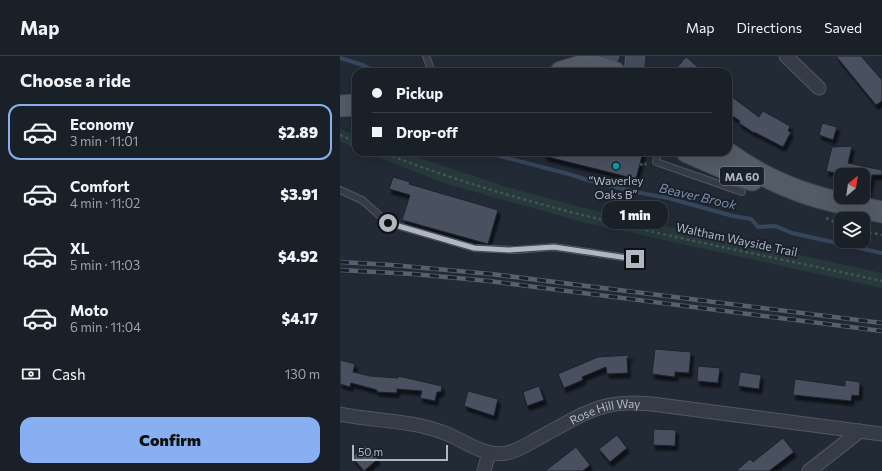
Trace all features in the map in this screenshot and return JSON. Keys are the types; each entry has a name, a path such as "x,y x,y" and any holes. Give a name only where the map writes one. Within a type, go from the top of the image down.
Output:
{"main road":[{"path":"340,106 352,105"},
{"name":"MA 60","path":"696,156 746,178 780,189 882,212"},
{"name":"MA 60","path":"732,156 766,177 800,193"}],"street":[{"path":"586,68 609,56"},
{"path":"634,68 635,56"},
{"path":"786,56 819,88"},
{"name":"Rose Hill Way","path":"340,414 426,427 442,432 489,453 508,453 606,406 629,403 652,404 882,434"},
{"path":"809,471 860,431"},
{"path":"484,471 489,453"}],"lane":[{"path":"426,56 430,68"},
{"path":"657,156 656,162 742,192"},
{"path":"340,190 362,200 388,223 474,248 509,250 554,247 635,259"}],"path":[{"path":"340,135 352,140"},
{"name":"Waltham Wayside Trail","path":"392,156 474,185 575,213 882,280"},
{"path":"870,232 882,235"}],"shaded area":[{"path":"340,129 352,134 352,147 340,141"},
{"path":"374,156 414,156 507,187 580,207 882,273 882,288 582,222 447,184"}],"building":[{"path":"836,56 861,56 882,80 882,101 876,105"},
{"path":"686,57 699,68 676,68"},
{"path":"732,97 759,117 763,111 790,126 788,131 791,132 783,147 754,133 739,123 740,121 732,116"},
{"path":"822,123 837,127 833,140 819,135"},
{"path":"852,146 848,163 882,170 882,175 872,175 870,186 870,168 834,168 834,173 826,171 832,147"},
{"name":"“Waverley Oaks B”","path":"544,156 642,156 636,179"},
{"path":"393,177 410,182 409,184 498,210 488,244 402,220 410,195 389,189"},
{"path":"655,349 691,352 689,373 675,372 675,377 652,374"},
{"path":"631,355 627,358 628,373 607,374 606,367 582,377 583,380 564,388 558,374 598,357"},
{"path":"340,360 355,364 353,372 370,376 398,378 398,376 442,386 441,392 437,392 435,401 420,398 422,391 397,389 397,393 377,392 377,390 351,383 350,387 340,384"},
{"path":"698,366 720,368 718,383 697,381"},
{"path":"740,372 761,375 759,389 738,386"},
{"path":"795,379 845,386 845,380 860,382 859,396 852,395 851,401 793,395"},
{"path":"539,386 544,400 527,406 523,392"},
{"path":"468,391 498,399 494,416 464,406"},
{"path":"654,429 676,430 675,446 653,445"},
{"path":"617,435 627,448 610,462 599,449"},
{"path":"783,438 794,452 769,471 736,471 750,459 753,462"},
{"path":"366,445 378,459 364,471 352,457"},
{"path":"576,447 590,465 583,471 545,471"}],"waterway":[{"name":"Beaver Brook","path":"340,58 368,68"},
{"name":"Beaver Brook","path":"499,156 635,192 668,198 733,216 751,219 758,227 775,226 792,233 882,253"}],"railway":[{"path":"340,262 491,274 882,323"},
{"path":"340,270 413,274 489,281 882,331"}],"place":[{"name":"“Waverley Oaks B”","path":"616,166"}],"route":[{"path":"388,223 474,248 515,250 554,247 635,259"}]}
